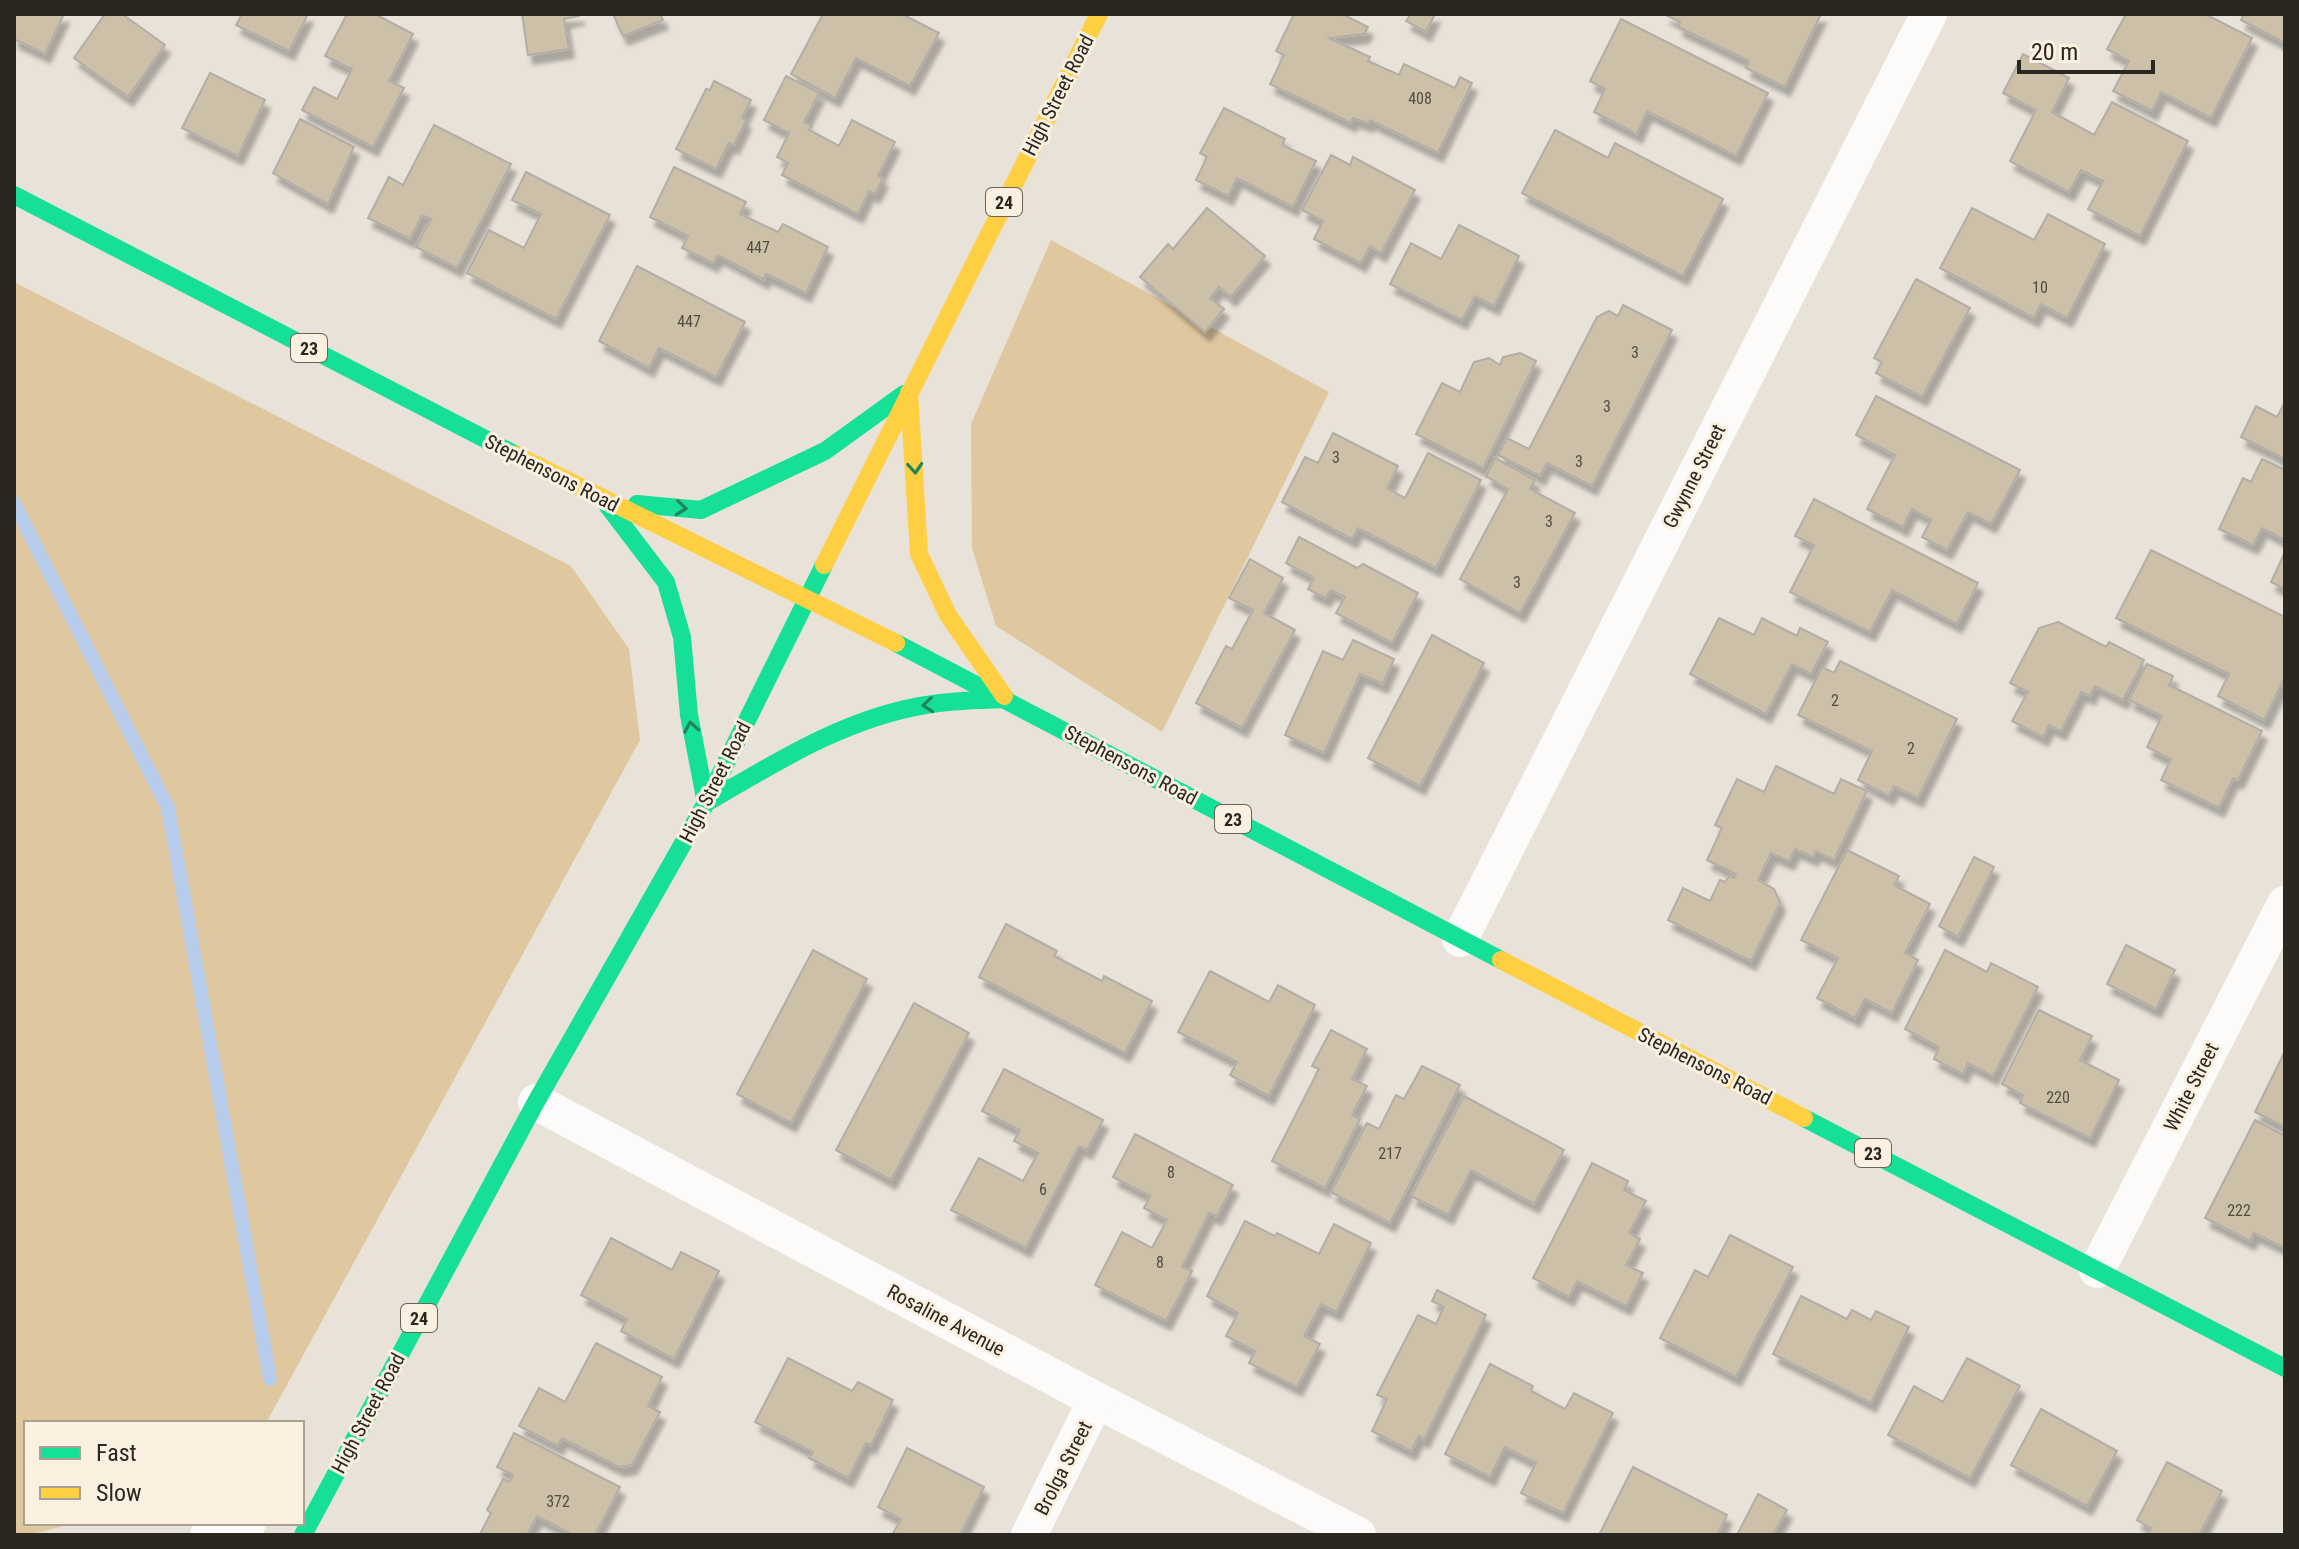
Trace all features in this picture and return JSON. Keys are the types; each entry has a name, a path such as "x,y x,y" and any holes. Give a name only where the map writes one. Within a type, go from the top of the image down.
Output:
{"main road":[{"name":"High Street Road","path":"303,1535 311,1505 706,803 909,390 1099,14"},
{"name":"Stephensons Road","path":"14,195 604,500 808,598 1006,699 2285,1368"},
{"path":"604,500 701,510 825,451 909,390"},
{"path":"909,390 919,554 948,615 1006,699"},
{"path":"604,500 666,582 682,637 689,715 706,803 794,751 858,723 915,706 1006,699"}],"street":[{"name":"Gwynne Street","path":"1460,939 1929,14"},
{"name":"White Street","path":"2097,1270 2285,904"},
{"name":"Rosaline Avenue","path":"536,1102 1096,1400 1358,1535"},
{"name":"Brolga Street","path":"1029,1535 1096,1400"},
{"path":"208,1535 241,1525"}],"shaded area":[{"path":"1051,240 1329,392 1162,732 996,626 972,548 971,424"},
{"path":"14,282 571,566 629,649 640,740 267,1421 24,1421 24,1525 67,1525 29,1535 14,1535"}],"building":[{"path":"14,14 64,14 45,54 14,39"},
{"path":"105,14 122,14 165,45 128,97 74,58"},
{"path":"242,14 308,14 289,51 236,25"},
{"path":"347,14 375,14 413,34 389,81 404,88 373,147 302,110 314,87 337,99 352,69 325,56"},
{"path":"522,14 579,14 564,19 569,49 528,55"},
{"path":"613,14 660,14 663,20 623,36"},
{"path":"823,14 902,14 939,33 910,86 856,58 835,98 791,74"},
{"path":"1294,14 1342,14 1368,27 1364,34 1329,38 1399,75 1404,64 1455,88 1460,77 1472,83 1438,153 1370,120 1368,123 1353,118 1351,123 1270,84 1284,55 1276,51"},
{"path":"1411,14 1435,14 1426,32 1406,21"},
{"path":"1664,14 1821,14 1785,87 1746,68 1749,61 1678,27 1680,22"},
{"path":"2126,14 2205,14 2252,38 2211,118 2161,92 2152,111 2113,91 2129,61 2107,49"},
{"path":"2244,14 2285,14 2285,43 2241,20"},
{"path":"1621,19 1768,93 1736,156 1647,111 1637,134 1594,112 1605,89 1590,81"},
{"path":"2023,54 2069,78 2052,112 2094,135 2112,102 2188,141 2140,236 2088,209 2103,181 2081,170 2069,192 2010,161 2036,110 2003,93"},
{"path":"210,73 265,100 238,156 182,128"},
{"path":"786,76 819,93 804,122 812,126 809,130 839,146 852,120 895,142 878,176 883,178 875,194 869,191 858,214 782,175 788,163 777,157 789,133 764,120"},
{"path":"714,81 751,100 734,145 729,143 716,169 676,149 706,89 710,90"},
{"path":"1224,108 1285,139 1282,145 1316,161 1293,207 1237,178 1228,196 1196,180 1207,157 1200,153"},
{"path":"300,119 354,147 328,204 273,173"},
{"path":"434,125 511,164 457,268 416,247 431,219 422,215 410,239 368,218 389,177 403,185"},
{"path":"1555,130 1608,158 1615,143 1723,199 1683,276 1522,193"},
{"path":"1331,155 1350,165 1353,157 1415,190 1381,253 1370,246 1361,263 1314,239 1323,221 1302,210"},
{"path":"674,167 746,202 740,214 778,232 783,224 828,247 806,293 766,274 764,280 718,255 713,263 682,248 688,236 650,217"},
{"path":"526,172 610,215 556,319 467,273 489,230 524,248 541,214 512,200"},
{"path":"1207,208 1265,256 1231,297 1219,287 1210,298 1224,309 1205,332 1140,277 1168,244 1173,249"},
{"path":"1972,208 2034,240 2048,214 2105,244 2067,318 2041,304 2034,318 1940,268"},
{"path":"1459,225 1519,256 1494,306 1475,296 1462,320 1390,284 1411,243 1441,259"},
{"path":"637,266 745,322 716,377 659,348 649,368 599,341"},
{"path":"1916,279 1970,308 1922,397 1876,373 1882,362 1874,358"},
{"path":"1623,305 1672,330 1592,486 1547,463 1540,476 1498,455 1507,438 1529,449 1597,317 1609,311 1618,316"},
{"path":"1520,353 1536,361 1483,468 1416,434 1442,383 1460,392 1474,362 1489,358 1500,365 1503,357"},
{"path":"1876,396 2020,470 1991,524 1968,512 1947,550 1922,537 1931,520 1912,509 1903,527 1867,509 1895,455 1856,435"},
{"path":"2285,402 2285,459 2241,437 2256,406 2277,417"},
{"path":"1333,433 1398,466 1387,488 1405,498 1428,453 1481,480 1436,568 1358,528 1352,539 1282,502 1305,457 1318,463"},
{"path":"1495,458 1535,480 1530,489 1575,513 1520,613 1460,579 1508,489 1486,476"},
{"path":"2262,459 2285,470 2285,540 2262,528 2253,545 2219,529 2243,478 2251,482"},
{"path":"1814,499 1978,583 1957,624 1892,590 1870,632 1790,592 1814,545 1795,536"},
{"path":"1299,537 1357,568 1363,564 1418,593 1392,643 1336,613 1345,597 1331,590 1325,598 1308,589 1314,578 1286,563"},
{"path":"2151,550 2285,617 2285,677 2264,720 2218,696 2229,674 2116,618"},
{"path":"2285,552 2285,589 2271,582"},
{"path":"1250,559 1283,578 1264,613 1295,630 1242,728 1196,703 1226,646 1232,649 1253,610 1229,598"},
{"path":"1719,618 1754,635 1762,618 1797,636 1800,628 1828,642 1811,674 1792,664 1766,714 1690,674"},
{"path":"2058,622 2106,647 2109,642 2144,660 2123,700 2095,686 2090,696 2081,692 2061,731 2049,725 2043,737 2012,721 2028,692 2010,683 2039,628"},
{"path":"1432,635 1484,663 1420,786 1368,758"},
{"path":"1353,640 1394,659 1383,684 1360,674 1324,753 1285,735 1323,651 1343,660"},
{"path":"1840,661 1957,719 1918,798 1894,786 1889,796 1858,780 1872,751 1798,715 1822,667 1834,673"},
{"path":"2147,664 2173,676 2169,685 2262,731 2238,780 2233,778 2219,808 2161,780 2171,759 2147,747 2162,716 2129,700"},
{"path":"1776,766 1834,794 1841,779 1867,791 1834,860 1816,851 1813,857 1795,849 1789,861 1771,853 1758,880 1774,889 1780,903 1751,961 1668,920 1683,888 1710,901 1720,880 1725,882 1729,876 1734,878 1736,874 1707,860 1722,828 1715,825 1737,779 1764,792"},
{"path":"1847,850 1899,876 1894,885 1930,904 1905,953 1918,960 1892,1013 1865,999 1855,1018 1817,998 1838,958 1801,940"},
{"path":"1974,857 1994,867 1958,937 1939,926"},
{"path":"1006,924 1057,951 1054,956 1102,981 1104,976 1152,1001 1125,1053 979,977"},
{"path":"2126,945 2175,970 2156,1009 2107,984"},
{"path":"813,950 867,979 791,1123 737,1094"},
{"path":"1945,950 1987,972 1991,963 2038,987 1993,1076 1968,1063 1963,1074 1934,1059 1939,1047 1905,1029"},
{"path":"1210,971 1269,1002 1278,985 1315,1005 1269,1096 1230,1075 1237,1062 1178,1032"},
{"path":"914,1003 969,1033 891,1180 836,1150"},
{"path":"2039,1010 2092,1036 2080,1060 2119,1080 2090,1138 2020,1103 2023,1095 2002,1084"},
{"path":"1331,1030 1367,1049 1352,1079 1367,1086 1352,1115 1360,1119 1325,1188 1272,1161 1319,1069 1312,1066"},
{"path":"2285,1051 2285,1127 2255,1112"},
{"path":"1422,1066 1460,1085 1390,1223 1331,1192 1367,1123 1379,1129 1396,1095 1404,1099"},
{"path":"1004,1069 1103,1120 1087,1150 1079,1146 1026,1248 951,1210 979,1158 1023,1181 1038,1153 1014,1141 1020,1130 982,1111"},
{"path":"1464,1096 1564,1150 1534,1204 1471,1170 1448,1215 1411,1196"},
{"path":"2255,1120 2285,1136 2285,1248 2254,1233 2250,1241 2205,1218"},
{"path":"1135,1134 1233,1185 1217,1216 1209,1213 1182,1267 1192,1271 1166,1321 1095,1285 1122,1232 1152,1248 1167,1220 1144,1208 1150,1196 1113,1177"},
{"path":"1592,1163 1628,1181 1624,1190 1646,1201 1629,1233 1640,1239 1626,1265 1643,1273 1626,1306 1577,1281 1569,1297 1533,1278"},
{"path":"1245,1221 1319,1254 1334,1224 1371,1243 1336,1312 1321,1304 1304,1336 1320,1344 1297,1387 1249,1363 1255,1351 1226,1336 1238,1313 1207,1296"},
{"path":"1730,1235 1793,1267 1736,1377 1660,1338 1695,1270 1708,1277"},
{"path":"611,1238 672,1270 681,1252 719,1271 674,1359 621,1331 627,1319 581,1295"},
{"path":"1437,1290 1486,1315 1424,1439 1419,1436 1411,1451 1372,1431 1387,1399 1377,1395 1418,1315 1436,1324 1444,1307 1432,1301"},
{"path":"1801,1296 1847,1319 1852,1310 1871,1320 1876,1311 1909,1327 1871,1403 1773,1354"},
{"path":"596,1343 662,1377 648,1406 660,1412 632,1465 619,1467 562,1438 558,1446 519,1426 539,1388 565,1402"},
{"path":"788,1358 852,1391 858,1382 893,1400 871,1445 866,1443 848,1478 809,1458 813,1452 755,1422"},
{"path":"1967,1358 2020,1386 1970,1478 1888,1435 1914,1386 1943,1402"},
{"path":"1490,1364 1533,1386 1531,1391 1565,1409 1574,1393 1613,1413 1563,1513 1521,1493 1536,1463 1505,1447 1490,1477 1445,1454"},
{"path":"2041,1409 2117,1451 2087,1506 2011,1465"},
{"path":"514,1433 620,1487 595,1535 573,1535 537,1516 527,1535 480,1534 491,1513 487,1510 503,1479 509,1482 513,1475 497,1467"},
{"path":"907,1448 984,1487 960,1535 892,1535 901,1519 878,1507"},
{"path":"2167,1462 2222,1491 2199,1535 2147,1535 2151,1528 2137,1520"},
{"path":"1633,1467 1727,1515 1717,1535 1599,1535"},
{"path":"1758,1494 1787,1510 1773,1535 1737,1535"}],"waterway":[{"path":"14,503 168,808 270,1379"}],"traffic: fast":[{"path":"14,195 516,455"},
{"path":"637,504 701,510 825,451 904,394"},
{"path":"608,506 666,582 682,637 689,715 706,803"},
{"path":"303,1535 536,1102 706,803 824,565"},
{"path":"896,643 1501,960"},
{"path":"706,803 812,744 867,720 936,703 1006,699"},
{"path":"1804,1118 2285,1368"}],"traffic: slow":[{"path":"824,565 1099,14"},
{"path":"909,393 919,554 948,615 1004,696"},
{"path":"516,455 896,643"},
{"path":"1501,960 1804,1118"}]}
